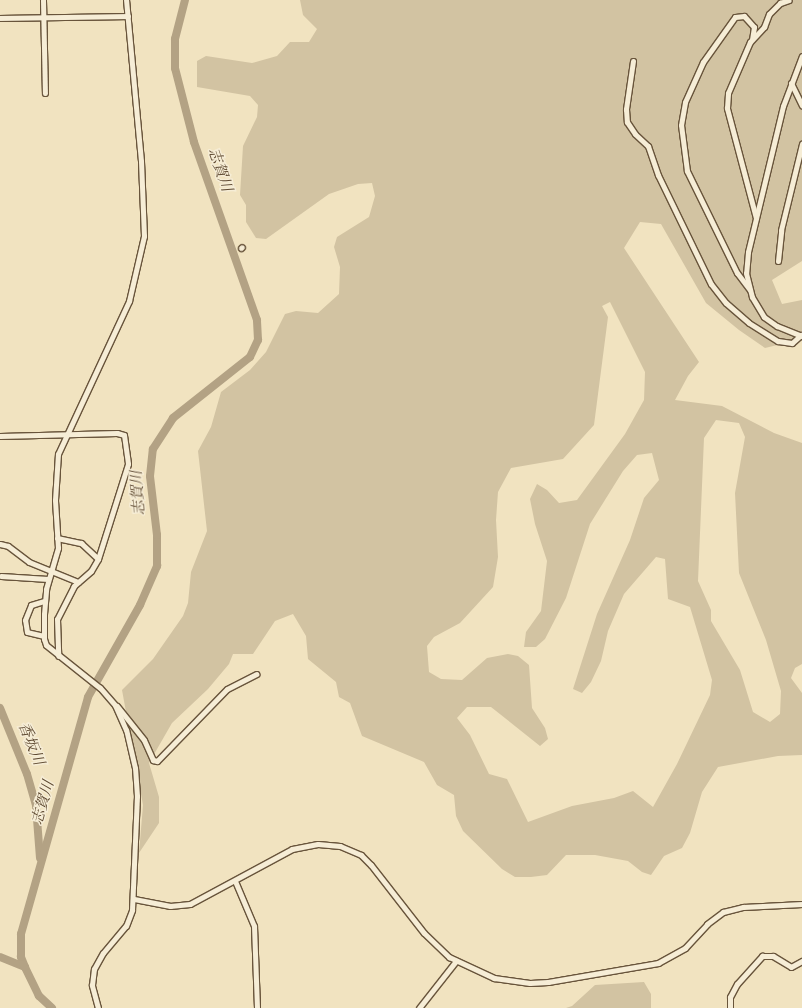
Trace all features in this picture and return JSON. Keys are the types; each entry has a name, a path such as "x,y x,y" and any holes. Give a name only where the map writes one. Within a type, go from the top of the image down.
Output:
{"street":[{"path":"43,0 45,93"},
{"path":"126,0 141,160 144,236 129,301 58,454 55,500 58,538 57,551 48,579 44,601 44,636 46,645 100,688 131,721 144,740 153,760 157,761 228,689 256,674"},
{"path":"752,39 764,27 769,14 780,3 789,0"},
{"path":"0,18 128,16"},
{"path":"750,290 740,278 687,171 681,125 685,102 703,62 735,17 744,16 754,26 752,39 727,100 756,218"},
{"path":"802,56 791,83 756,218 746,259 746,273 750,290 759,309 769,321 802,336"},
{"path":"633,61 626,109 627,122 635,134 648,146 658,175 711,284 726,303 749,323 778,341 792,343 802,336"},
{"path":"791,83 802,106"},
{"path":"778,262 781,230 802,144"},
{"path":"0,436 117,433 124,435 128,464 98,559 91,571 78,582 57,619 58,656"},
{"path":"58,538 81,543 98,559"},
{"path":"0,544 8,546 29,562 78,582"},
{"path":"1,576 48,579"},
{"path":"44,601 31,605 25,620 27,632 44,636"},
{"path":"98,1008 92,985 94,969 103,953 126,926 134,899 136,780 130,744 115,705"},
{"path":"134,899 161,905 185,905 235,881 299,847 325,844 345,848 361,855 372,864 424,933 456,961 494,978 516,982 548,982 667,960 685,948 712,919 732,909 802,904"},
{"path":"235,881 254,926 257,1008"},
{"path":"730,1008 730,997 737,984 762,956 773,956 791,967 802,961"},
{"path":"419,1008 456,961"}],"shaded area":[{"path":"300,0 802,0 802,261 772,280 782,304 802,300 802,339 765,348 739,330 706,303 661,224 640,222 624,248 699,362 688,376 675,400 722,406 774,433 802,443 802,664 795,668 791,678 802,693 802,755 778,756 718,767 702,792 690,833 682,848 664,856 651,875 642,872 628,861 595,855 566,855 547,875 515,877 502,869 463,831 456,816 454,795 437,785 424,762 362,736 350,703 339,697 336,682 308,659 306,636 293,614 275,621 253,654 233,654 229,664 208,689 172,723 149,763 159,797 159,823 139,853 143,805 122,690 153,659 183,616 188,603 191,572 207,531 198,451 211,427 221,392 250,370 266,352 285,314 296,311 318,313 339,294 340,267 334,247 337,237 369,217 375,196 372,183 358,184 329,194 266,239 256,238 246,222 246,205 240,195 243,146 257,117 258,105 250,96 197,87 197,61 206,56 252,63 277,56 290,42 309,42 317,29 303,15","holes":["610,302 645,372 644,400 625,434 577,500 559,503 547,490 537,484 530,499 535,524 547,561 541,611 526,632 524,647 536,647 545,639 566,598 590,524 623,471 637,455 652,453 659,480 644,498 630,540 597,614 573,689 582,693 591,682 601,661 608,631 624,594 656,557 665,559 668,599 690,607 712,680 710,695 677,764 653,807 633,791 614,798 572,806 528,822 507,779 489,774 470,735 457,718 467,707 491,707 540,746 548,739 545,728 532,708 529,665 518,656 508,654 487,658 462,680 441,679 429,672 427,646 434,637 460,623 493,587 498,557 496,520 498,492 511,468 563,459 594,425 608,317 602,306","716,420 739,423 745,437 735,493 739,573 766,640 781,691 780,714 770,722 753,712 740,670 711,621 711,610 698,581 704,438"]},
{"path":"644,982 651,994 651,1008 566,1008 572,1006 595,985"}],"waterway":[{"name":"志賀川","path":"52,1008 39,996 25,967 21,957 21,934 88,697 140,605 157,566 157,535 150,476 153,449 173,418 250,357 258,340 257,320 194,142 175,68 175,39 185,0"},
{"name":"香坂川","path":"0,708 27,774 36,806 40,858"},
{"path":"0,957 25,967"}]}
